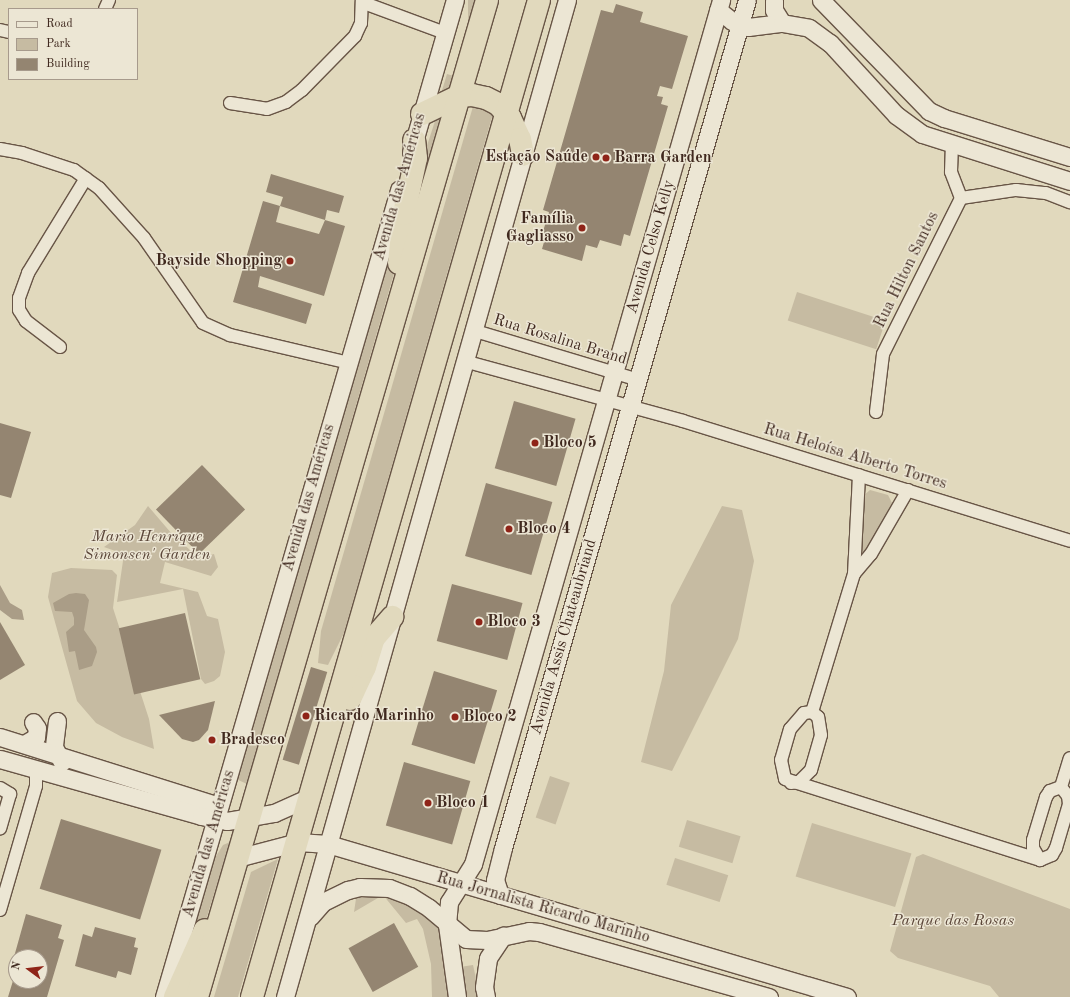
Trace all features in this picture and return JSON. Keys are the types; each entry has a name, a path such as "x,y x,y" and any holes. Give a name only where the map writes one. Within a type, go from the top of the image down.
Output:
{"highway":[{"name":"Avenida das Américas","path":"197,997 487,0"},
{"path":"252,997 298,842 539,0"},
{"path":"422,114 459,96 472,95 486,98 498,104 507,114 517,131 523,155"},
{"path":"390,333 387,321 390,297 416,158 414,140"},
{"path":"330,728 346,707 377,633 392,617"},
{"path":"175,997 181,980 201,941 218,891 235,864"}],"street":[{"name":"Avenida das Américas","path":"164,997 455,0"},
{"path":"285,997 472,330 568,0"},
{"name":"Avenida Celso Kelly","path":"639,380 695,189 747,0"},
{"path":"774,0 774,10 782,23"},
{"path":"821,0 929,111 944,118 1070,157"},
{"path":"230,103 267,109 286,102 302,90 355,36 361,23 363,1 445,33"},
{"path":"720,5 740,26 748,28 782,23 809,28 819,33 908,126 922,134 952,145 1066,180"},
{"name":"Avenida Celso Kelly","path":"606,401 720,5"},
{"path":"681,144 684,151 691,155 705,151"},
{"path":"952,145 950,172 961,198 1016,190 1046,193 1070,202"},
{"path":"0,149 67,168 86,178 99,188 144,238 203,323 230,335 349,363"},
{"path":"1066,180 1055,170 1056,165 1064,157 1070,157"},
{"path":"670,182 684,176 691,180 695,189"},
{"path":"60,347 26,321 19,310 19,298 28,273 86,178"},
{"name":"Rua Hilton Santos","path":"876,412 883,354 961,198"},
{"name":"Rua Rosalina Brand","path":"472,330 639,380"},
{"path":"464,361 631,407"},
{"name":"Avenida Assis Chateaubriand","path":"500,894 495,880 503,848 639,380"},
{"name":"Avenida Assis Chateaubriand","path":"457,997 447,925 449,902 473,864 606,401"},
{"name":"Rua Heloísa Alberto Torres","path":"631,407 859,475 1070,541"},
{"path":"812,712 854,574 859,475"},
{"path":"583,483 592,477 598,477 604,482 606,490"},
{"path":"854,574 871,554 908,490"},
{"path":"791,783 799,782 811,770 821,734 818,717 812,712 804,713 790,729 780,760 781,772 785,779 791,783 1040,860 1052,855 1056,848 1069,804 1068,796 1061,787"},
{"path":"0,910 36,778 35,756 50,752 54,746 57,721"},
{"path":"24,744 36,737 37,728 33,722"},
{"path":"0,737 50,752 166,798"},
{"path":"50,752 62,765 52,775"},
{"path":"1061,787 1070,758"},
{"path":"0,759 36,778 52,775 166,798 217,813 248,819 274,813 310,797"},
{"path":"1040,860 1032,848 1033,840 1046,797 1050,791 1061,787"},
{"path":"0,788 10,794 0,829"},
{"name":"Rua Jornalista Ricardo Marinho","path":"235,864 298,842 328,844 839,996"},
{"path":"479,842 483,850 489,854 503,848"},
{"name":"Rua Jornalista Ricardo Marinho","path":"306,922 317,907 328,898 353,888 376,886 410,896 429,908 447,925 466,939 488,940 529,931 539,932 769,997"},
{"path":"486,997 484,987 488,958 503,936"},
{"path":"643,961 653,953 651,940"}],"green space":[{"path":"468,0 480,0 480,71 468,71"},
{"path":"447,74 457,77 454,90 440,97"},
{"path":"474,103 494,110 344,633 328,665 318,663 321,631"},
{"path":"445,111 404,259 420,167 436,118"},
{"path":"399,233 395,270 247,784 236,779 386,265"},
{"path":"797,292 885,321 876,349 788,321"},
{"path":"870,490 888,495 892,503 868,550 864,553 859,550 863,496"},
{"name":"Mario Henrique Simonsen' Garden","path":"148,506 172,534 199,558 214,554 218,567 211,576 165,562 160,583 198,592 207,616 218,619 225,652 220,676 214,681 205,684 201,679 183,589 117,602 124,554 104,547 135,525"},
{"path":"722,506 742,510 754,561 738,639 672,771 641,762 664,671 671,605"},
{"path":"71,568 112,570 117,575 113,608 149,719 154,749 122,737 96,723 77,701 48,597 52,573"},
{"path":"550,776 570,783 556,824 536,818"},
{"path":"687,820 741,836 732,863 679,847"},
{"path":"812,823 911,853 895,907 796,877"},
{"path":"230,842 201,936 185,953 213,861 223,845"},
{"name":"Parque das Rosas","path":"923,854 1070,909 1070,997 999,997 990,986 898,958 890,951 916,857"},
{"path":"675,858 728,875 720,902 666,885"},
{"path":"278,859 238,997 214,997 251,872"},
{"path":"376,890 408,900 439,927 454,997 432,997 431,964 423,929 417,919 406,923 383,895 354,912 357,892"},
{"path":"473,965 480,997 463,997 460,967"}],"shaded area":[{"path":"0,585 10,603 22,610 24,620 12,619 0,610"},
{"path":"69,594 85,594 89,600 84,630 96,647 97,652 92,666 79,670 75,651 69,652 66,632 74,625 72,612 55,611 53,603"}],"building":[{"name":"Barra Garden","path":"616,4 643,12 640,22 688,36 672,89 660,86 657,96 663,97 661,104 668,106 630,236 624,234 621,246 600,240 597,248 586,245 582,261 542,249 544,242 540,241 549,212 543,210 601,10 613,13"},
{"name":"Bayside Shopping","path":"271,174 344,196 339,213 327,210 325,220 280,206 283,197 266,192"},
{"name":"Bayside Shopping","path":"263,201 280,206 276,222 319,234 325,220 345,226 324,296 260,276 258,287 312,304 306,324 233,302"},
{"name":"Bloco 5","path":"514,401 576,419 556,486 495,468"},
{"path":"0,423 31,432 11,498 0,495"},
{"path":"202,465 245,510 199,554 156,509"},
{"name":"Bloco 4","path":"486,483 552,502 531,575 465,556"},
{"name":"Bloco 3","path":"452,584 523,603 507,660 437,641"},
{"path":"185,613 200,679 134,695 119,628"},
{"path":"0,622 25,665 0,680"},
{"name":"Ricardo Marinho","path":"311,667 327,672 299,765 283,760"},
{"name":"Bloco 2","path":"434,671 497,690 475,764 411,745"},
{"name":"Bradesco","path":"215,701 208,730 199,740 193,742 182,739 159,715"},
{"name":"Bloco 1","path":"404,762 470,781 452,844 386,825"},
{"path":"61,819 161,850 140,920 40,889"},
{"path":"26,914 62,925 58,938 64,940 47,997 8,997 10,989 48,989 48,949 16,949"},
{"path":"394,923 418,967 373,992 349,948"},
{"path":"95,927 136,938 134,947 138,948 131,975 118,971 116,978 75,966 83,934 92,937"}],"place":[{"name":"Estação Saúde","path":"596,157"},
{"name":"Barra Garden","path":"606,158"},
{"name":"Família Gagliasso","path":"582,228"},
{"name":"Bayside Shopping","path":"290,261"},
{"name":"Bloco 5","path":"535,443"},
{"name":"Bloco 4","path":"509,529"},
{"name":"Bloco 3","path":"479,622"},
{"name":"Ricardo Marinho","path":"306,716"},
{"name":"Bloco 2","path":"455,717"},
{"name":"Bradesco","path":"212,740"},
{"name":"Bloco 1","path":"428,803"}]}
